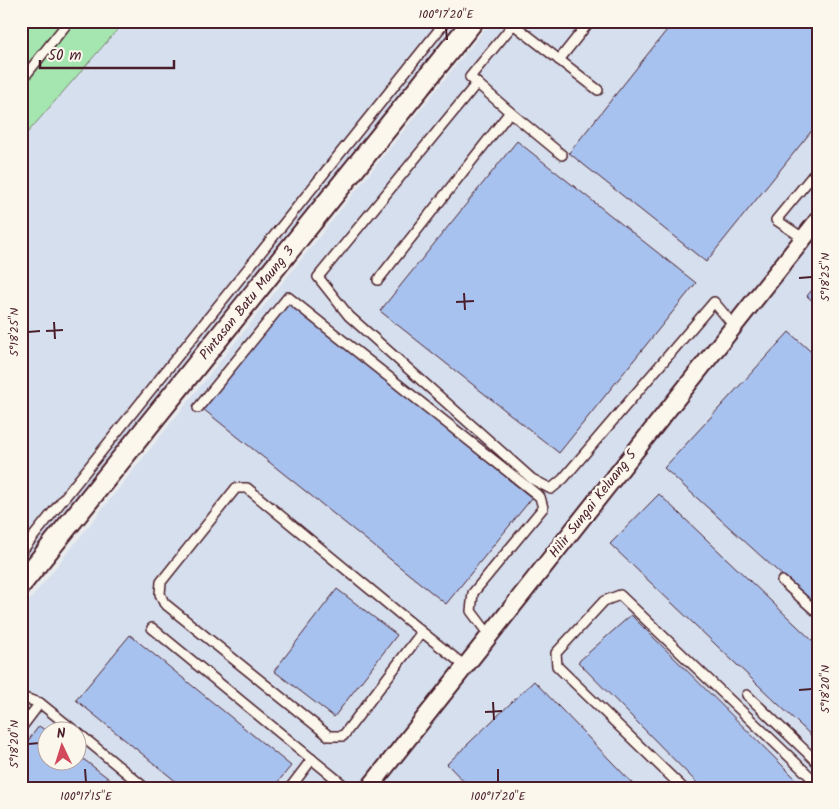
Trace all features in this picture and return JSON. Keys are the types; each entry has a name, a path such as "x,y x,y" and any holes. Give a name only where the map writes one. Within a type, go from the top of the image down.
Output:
{"street":[{"name":"Pintasan Batu Maung 3","path":"21,584 473,21"},
{"name":"Hilir Sungai Keluang 5","path":"377,785 489,635 818,220"}],"lane":[{"path":"21,81 69,21"},
{"path":"21,552 446,21"},
{"path":"559,60 590,21"},
{"path":"562,155 470,77 515,22 559,60 598,90"},
{"path":"477,83 318,277 349,316 532,479 551,489 563,479 714,302 734,326"},
{"path":"378,280 510,112"},
{"path":"803,238 776,220 818,169"},
{"path":"198,408 288,297 540,497 543,508 472,593 471,611 489,635"},
{"path":"422,632 343,736 329,736 164,603 160,594 161,582 236,488 247,488 465,666"},
{"path":"782,581 818,613"},
{"path":"684,788 558,666 556,653 604,601 620,595 818,784"},
{"path":"152,628 347,788"},
{"path":"747,695 818,763"},
{"path":"21,697 40,703 64,722"},
{"path":"21,728 40,703"},
{"path":"88,741 145,788"},
{"path":"290,788 312,759"}],"shaded area":[{"path":"21,21 460,21 21,567"},
{"path":"491,21 818,21 818,788 21,788 21,611"}],"green space":[{"path":"21,21 125,21 21,140"}],"building":[{"path":"674,21 818,21 818,123 706,262 569,153"},
{"path":"517,141 696,283 559,453 380,311"},
{"path":"818,283 818,306 807,296"},
{"path":"288,303 532,498 446,604 203,409"},
{"path":"789,332 818,358 818,608 664,468"},
{"path":"659,494 818,646 818,742 610,544"},
{"path":"337,589 397,635 334,717 274,671"},
{"path":"631,615 805,788 702,788 578,662"},
{"path":"130,635 291,766 273,788 184,788 76,700"},
{"path":"534,681 637,788 470,788 447,764"},
{"path":"38,727 38,772 88,772 88,763 121,788 21,788 21,750"}]}
